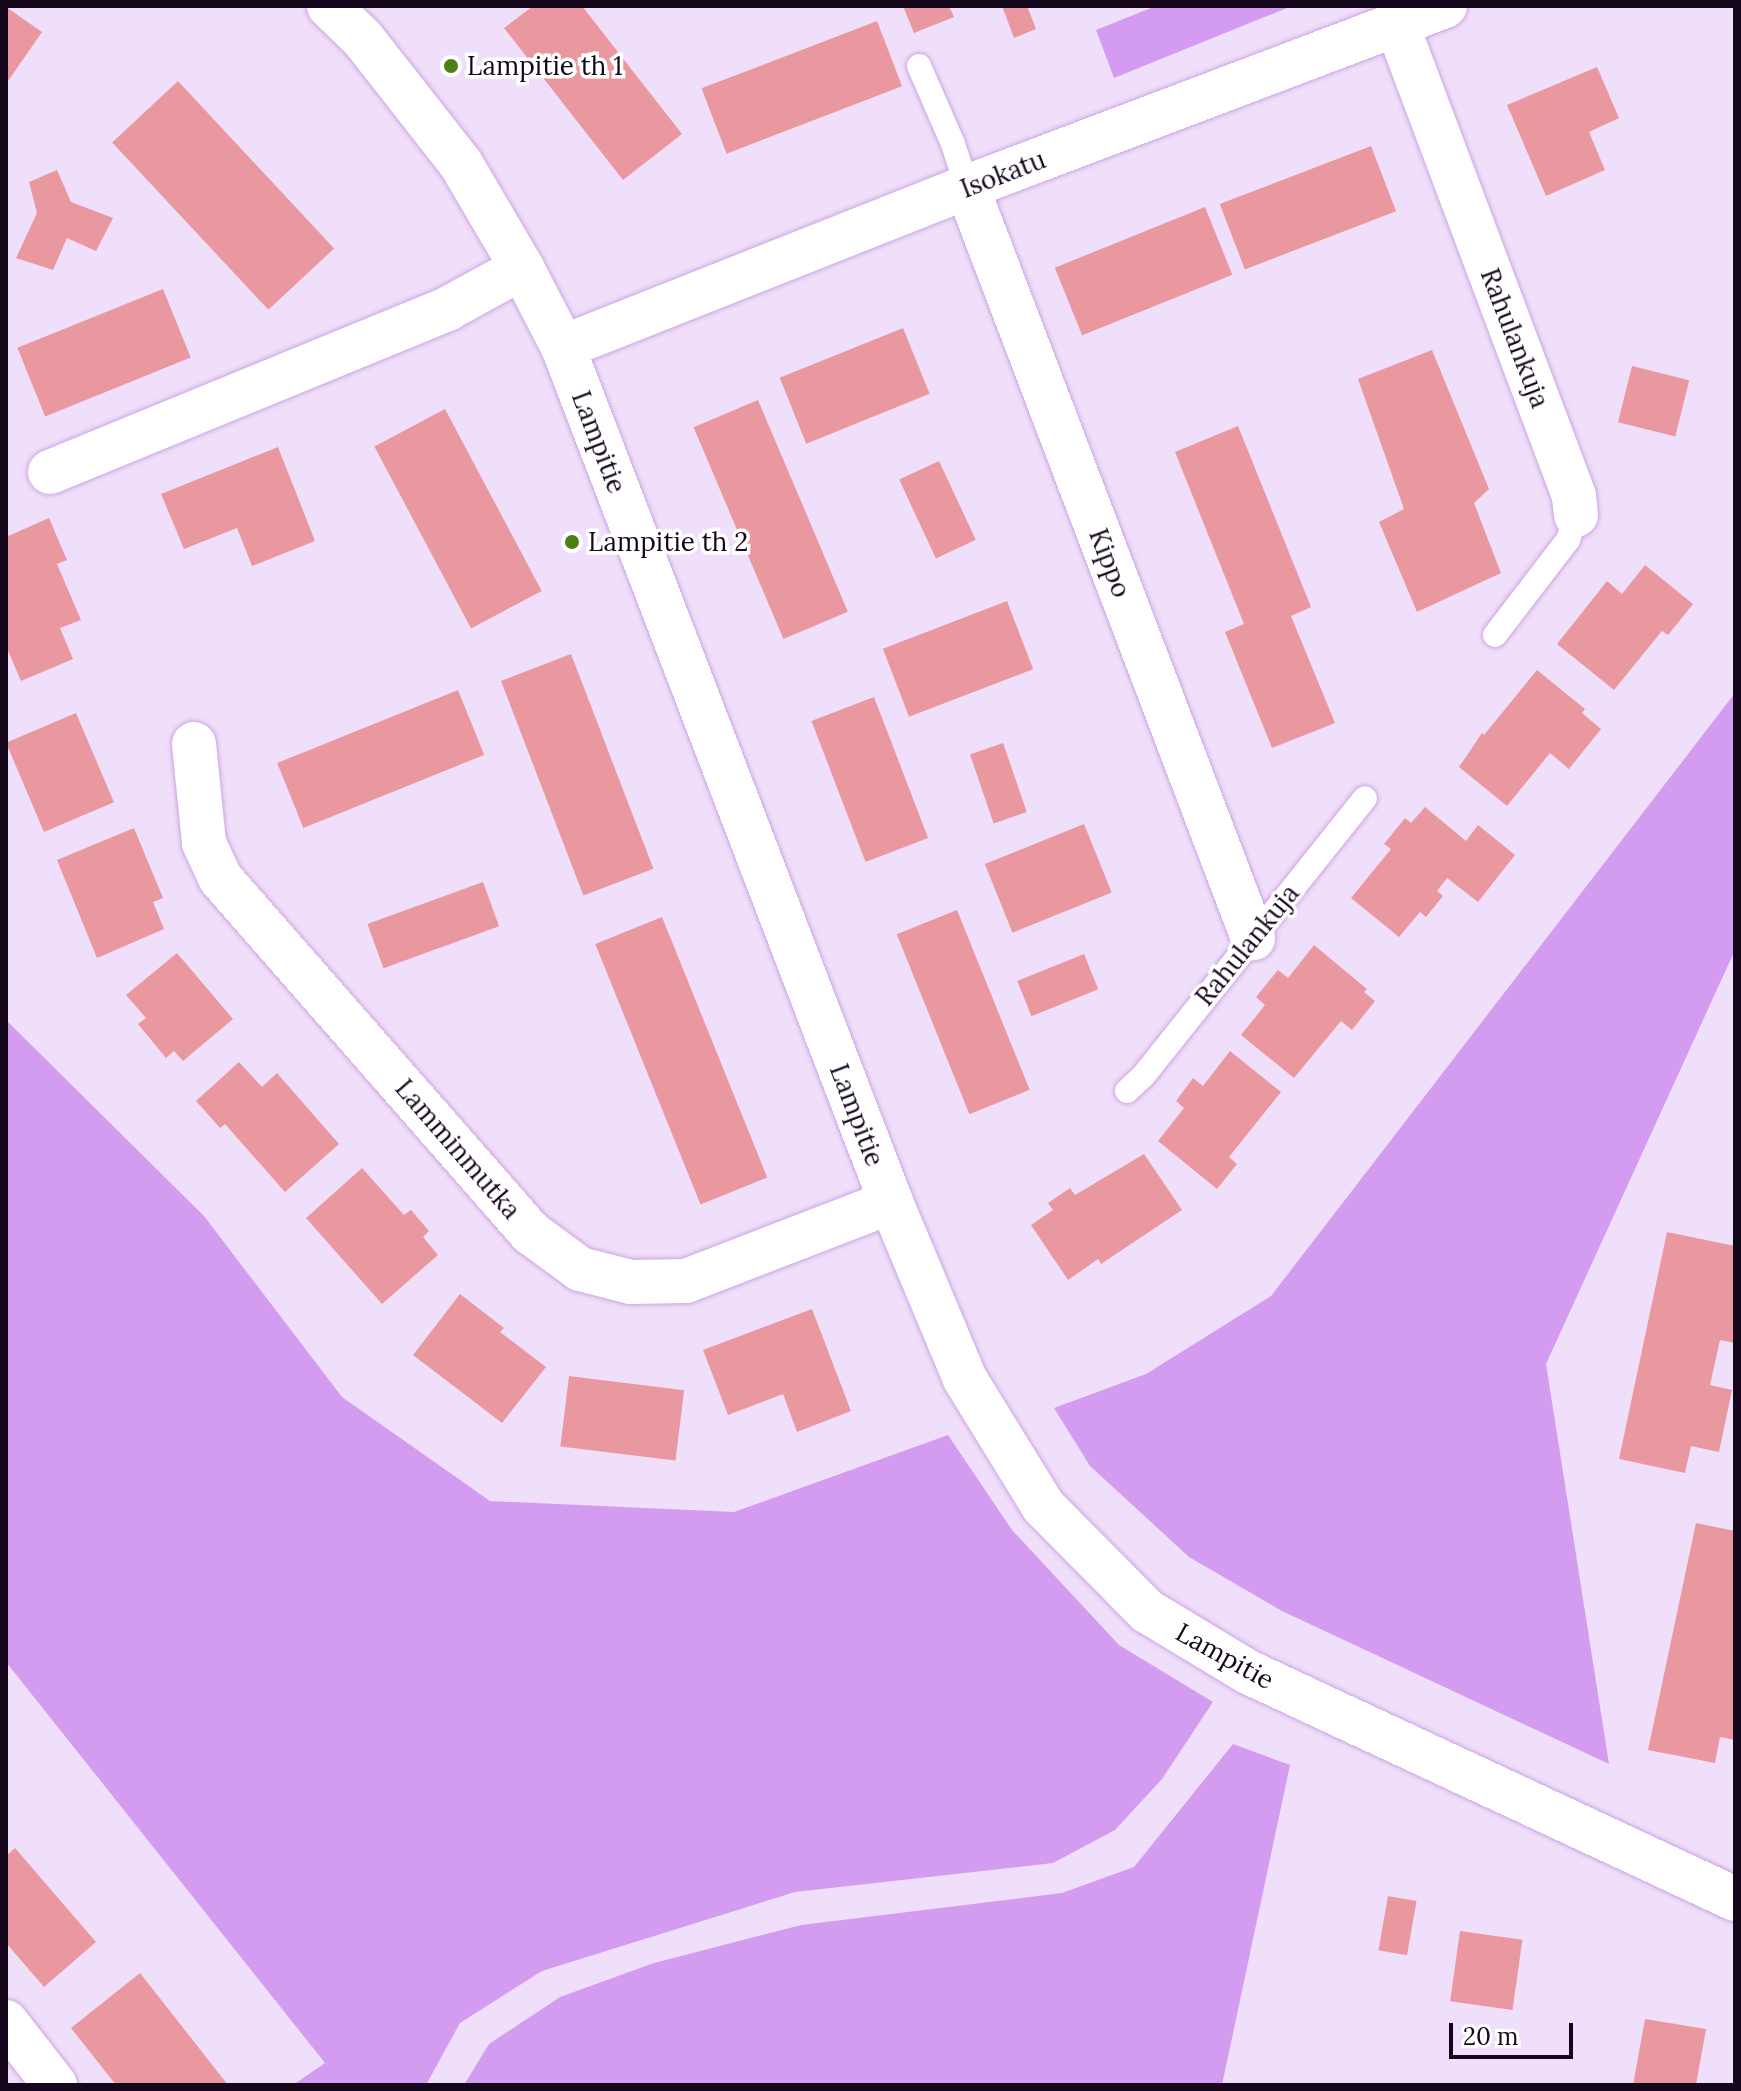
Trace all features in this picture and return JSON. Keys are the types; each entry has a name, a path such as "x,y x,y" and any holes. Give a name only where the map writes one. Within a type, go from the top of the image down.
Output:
{"street":[{"name":"Lampitie","path":"329,6 363,39 461,164 522,268 563,347 891,1202 965,1379 1043,1506 1147,1611 1248,1672 1735,1899"},
{"name":"Isokatu","path":"563,347 967,187 1445,6"},
{"name":"Rahulankuja","path":"1397,25 1574,496 1576,515"},
{"name":"Kippo","path":"967,187 1253,938"},
{"path":"50,472 449,308 522,268"},
{"name":"Lamminmutka","path":"194,744 204,843 220,878 531,1233 580,1269 631,1282 686,1281 891,1202"},
{"path":"6,2022 55,2085"}],"lane":[{"path":"919,66 953,144 967,187"},
{"name":"Rahulankuja","path":"1495,635 1568,540 1576,515"},
{"name":"Rahulankuja","path":"1127,1091 1365,798"}],"shaded area":[{"path":"1156,6 1292,6 1114,78 1096,30"},
{"path":"1735,693 1735,950 1546,1364 1609,1764 1282,1611 1189,1557 1090,1466 1054,1408 1146,1374 1271,1296"},
{"path":"6,1020 204,1216 342,1397 490,1501 734,1512 948,1435 1012,1530 1119,1645 1213,1702 1162,1779 1115,1830 1053,1863 795,1892 542,1971 460,2023 426,2085 293,2085 325,2063 6,1662"},
{"path":"1233,1744 1290,1765 1222,2085 464,2085 489,2044 560,1997 654,1963 801,1925 1062,1893 1134,1867"}],"building":[{"path":"533,6 582,6 682,134 623,180 504,28"},
{"path":"903,6 949,6 954,17 914,33"},
{"path":"1002,6 1027,6 1036,29 1014,38"},
{"path":"6,7 42,32 6,84"},
{"path":"877,21 902,86 727,154 701,88"},
{"path":"1597,67 1619,118 1589,132 1605,170 1546,196 1507,105"},
{"path":"178,81 334,248 268,310 112,142"},
{"path":"1371,146 1396,211 1245,269 1220,204"},
{"path":"57,170 71,202 113,218 96,251 67,238 53,270 16,258 37,213 29,182"},
{"path":"1205,207 1232,275 1082,335 1055,268"},
{"path":"163,289 191,358 45,416 17,348"},
{"path":"903,328 930,394 806,444 780,378"},
{"path":"1432,350 1489,489 1474,503 1501,573 1417,612 1379,522 1404,509 1358,379"},
{"path":"1632,366 1689,380 1675,437 1618,422"},
{"path":"758,400 848,612 783,639 694,427"},
{"path":"445,409 542,591 471,628 374,447"},
{"path":"1238,426 1311,607 1291,616 1335,723 1272,748 1225,632 1244,624 1175,452"},
{"path":"278,447 315,541 252,566 237,528 184,549 161,494"},
{"path":"939,461 976,540 936,558 899,480"},
{"path":"49,518 67,560 57,564 81,620 60,628 73,659 21,681 6,646 6,537"},
{"path":"1645,565 1693,604 1668,635 1662,631 1614,690 1557,644 1607,581 1622,594"},
{"path":"1007,601 1033,669 909,717 883,649"},
{"path":"571,654 653,869 583,896 501,681"},
{"path":"1537,670 1585,709 1582,713 1601,729 1569,769 1550,753 1507,806 1459,767 1482,733 1484,735"},
{"path":"458,690 484,755 303,828 277,763"},
{"path":"874,697 928,838 866,862 811,721"},
{"path":"76,713 114,802 44,832 6,743"},
{"path":"1003,743 1027,812 994,823 970,754"},
{"path":"1425,807 1466,841 1478,825 1515,855 1478,902 1447,878 1437,891 1443,896 1426,917 1420,912 1399,937 1351,898 1391,849 1384,844 1405,818 1411,823"},
{"path":"1084,824 1112,893 1013,933 985,864"},
{"path":"134,828 163,898 153,902 164,929 97,958 57,860"},
{"path":"483,882 499,926 383,968 367,924"},
{"path":"957,910 1030,1090 969,1114 897,934"},
{"path":"662,917 767,1178 701,1205 595,944"},
{"path":"1314,945 1367,989 1364,992 1375,1001 1352,1030 1341,1021 1294,1078 1241,1035 1265,1005 1256,997 1278,970 1288,978"},
{"path":"177,953 233,1019 183,1061 174,1051 166,1058 138,1024 146,1018 126,995"},
{"path":"1084,954 1098,989 1031,1016 1017,981"},
{"path":"1230,1051 1281,1092 1229,1157 1237,1164 1217,1189 1158,1141 1184,1108 1176,1101 1193,1078 1203,1086"},
{"path":"239,1062 262,1087 277,1073 339,1144 285,1192 225,1124 220,1128 196,1101"},
{"path":"1144,1154 1182,1210 1101,1264 1098,1259 1068,1280 1031,1225 1053,1210 1048,1203 1070,1188 1075,1195"},
{"path":"362,1168 404,1215 411,1210 429,1231 423,1237 438,1255 382,1304 306,1218"},
{"path":"1667,1232 1735,1246 1735,1343 1720,1340 1710,1385 1732,1390 1719,1452 1691,1446 1685,1473 1619,1459"},
{"path":"460,1294 504,1328 500,1332 546,1367 502,1423 413,1355"},
{"path":"812,1309 851,1411 797,1432 783,1394 728,1415 703,1350"},
{"path":"569,1376 684,1390 675,1461 560,1446"},
{"path":"1696,1523 1735,1531 1735,1740 1720,1737 1715,1763 1648,1750"},
{"path":"15,1848 96,1942 44,1987 6,1943 6,1856"},
{"path":"1388,1896 1417,1901 1407,1955 1378,1950"},
{"path":"1460,1931 1522,1940 1513,2010 1450,2001"},
{"path":"140,1973 228,2085 116,2085 71,2028"},
{"path":"1645,2019 1706,2029 1696,2085 1633,2085"}],"place":[{"name":"Lampitie th 1","path":"451,66"},
{"name":"Lampitie th 2","path":"572,542"}]}
